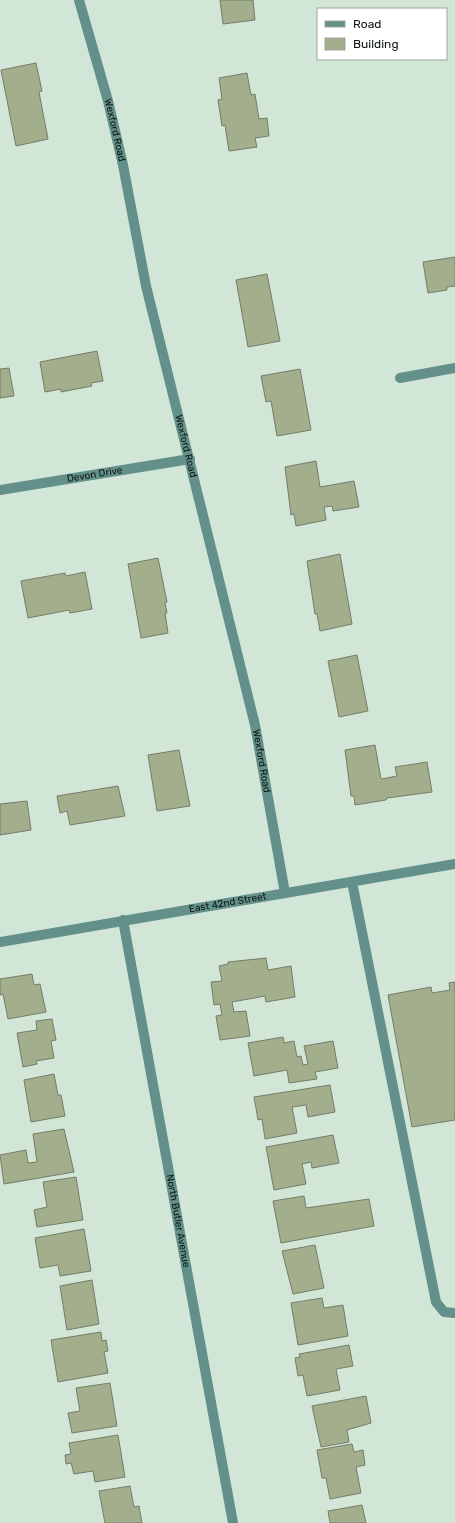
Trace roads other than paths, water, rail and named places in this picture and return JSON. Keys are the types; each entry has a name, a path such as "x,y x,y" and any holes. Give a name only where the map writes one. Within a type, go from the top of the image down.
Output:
{"street":[{"name":"Wexford Road","path":"80,0 111,114 146,286 256,725 285,893"},
{"path":"400,378 455,368"},
{"name":"Devon Drive","path":"0,490 190,459"},
{"name":"East 42nd Street","path":"0,942 455,864"},
{"path":"352,882 436,1302 444,1312 455,1312"},
{"name":"North Butler Avenue","path":"123,920 233,1523"}]}
